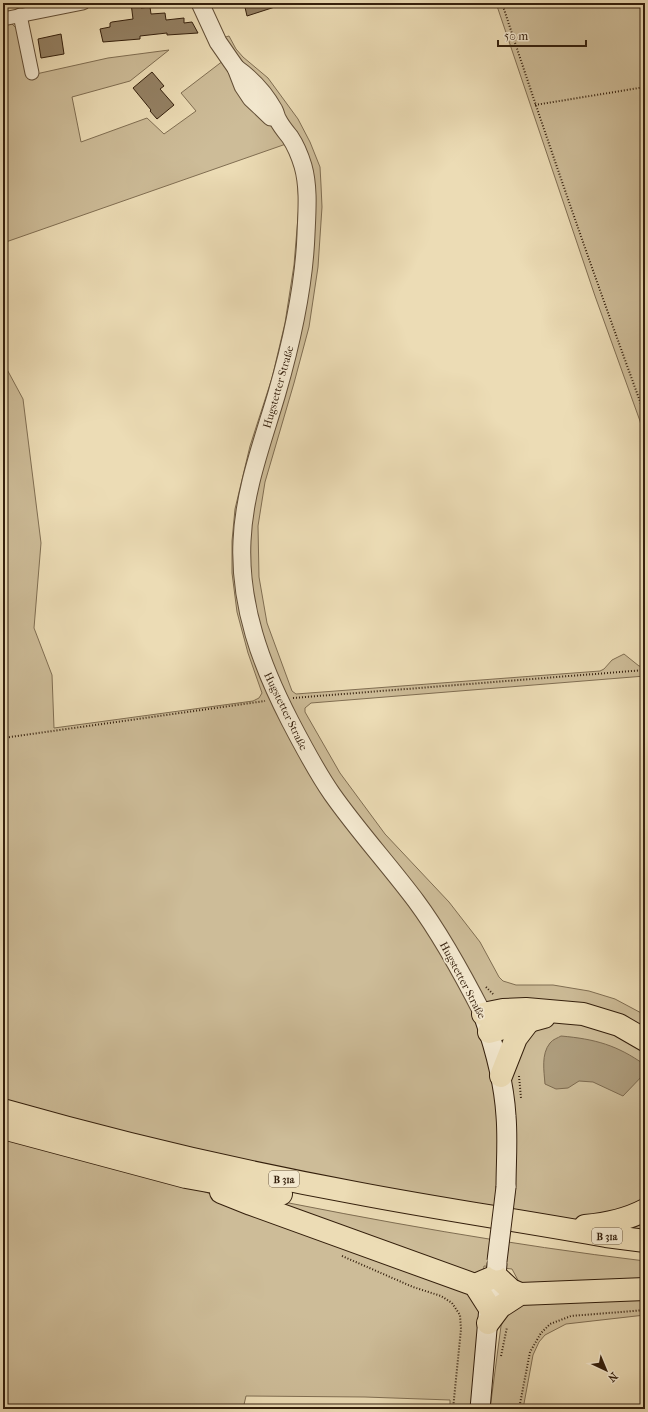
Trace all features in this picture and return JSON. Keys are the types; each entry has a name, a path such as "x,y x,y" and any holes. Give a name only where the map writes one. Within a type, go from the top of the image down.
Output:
{"highway":[{"path":"486,1023 503,1010 526,1009 568,1012 602,1019 645,1040"},
{"path":"486,1023 530,1021 557,1012"},
{"path":"501,1076 516,1038 530,1021"},
{"name":"B 31a","path":"3,1110 52,1124 198,1160 292,1181 358,1194 606,1236 645,1240"},
{"name":"B 31a","path":"3,1128 186,1177 457,1225 585,1246 645,1253"},
{"path":"186,1177 251,1204 475,1285 495,1319"},
{"path":"568,1229 602,1224 632,1217 645,1210"},
{"path":"475,1285 496,1268 511,1290 520,1294 645,1289"},
{"path":"495,1319 500,1307 520,1294"}],"main road":[{"name":"Hugstetter Straße","path":"480,1409 495,1319 496,1268 506,1187 507,1130 501,1076 486,1023"}],"street":[{"path":"3,19 83,3"},
{"name":"Hugstetter Straße","path":"200,3 218,42 236,68 252,79 261,90 274,111 278,121 292,140 298,152 307,184 306,248 296,321 245,506 242,541 243,576 248,612 262,660 305,752 331,792 358,829 416,901 439,934 466,981 486,1023"},
{"path":"20,15 32,73"}],"path":[{"path":"502,3 535,105 645,415"},
{"path":"535,105 645,87"},
{"path":"3,738 279,699 645,670"},
{"path":"339,1255 413,1287 441,1296 452,1303 460,1314 453,1409"},
{"path":"519,1409 530,1352 541,1333 550,1324 571,1316 645,1310"},
{"path":"495,1319 505,1332 500,1363"}],"shaded area":[{"path":"496,3 645,3 645,444 640,421 595,296"},
{"path":"11,23 18,30 27,76 108,58 169,50 130,81 72,97 81,142 147,118 164,134 196,111 181,93 232,54 222,38 229,36 236,49 243,57 268,78 298,119 310,142 320,167 322,207 318,267 309,327 265,482 258,526 259,577 267,623 292,691 296,694 600,671 604,669 612,660 624,654 639,666 645,667 645,676 311,703 305,708 305,712 340,773 385,834 449,902 480,942 499,977 503,981 516,985 553,985 589,991 615,999 645,1015 645,1234 416,1200 3,1106 3,362 23,399 41,543 34,628 52,675 54,728 253,701 259,698 262,693 248,653 237,612 232,573 232,541 235,509 250,446 272,378 285,323 294,265 299,205 297,168 286,144 3,243 3,25"},
{"path":"561,1036 595,1041 625,1052 645,1065 645,1073 623,1096 593,1082 579,1081 568,1088 556,1089 545,1084 544,1057 550,1043"},
{"path":"3,1136 197,1189 460,1285 466,1290 480,1312 473,1409 450,1409 450,1400 365,1397 246,1396 243,1409 3,1409"},
{"path":"244,1194 444,1232 545,1248 645,1261 645,1285 519,1288 519,1282 512,1269 484,1266 483,1273 475,1277"},
{"path":"645,1294 645,1315 566,1324 545,1335 539,1342 533,1355 523,1409 490,1409 501,1326 506,1314 515,1304"}],"building":[{"path":"131,3 141,3 141,8 150,7 151,14 165,13 166,20 184,18 184,23 192,22 198,33 167,35 167,33 140,36 140,39 103,42 100,29 110,27 110,23 112,22 133,19"},
{"path":"244,3 280,3 281,5 247,16"},
{"path":"61,34 64,54 41,58 38,39"},
{"path":"152,72 164,86 160,89 174,105 157,119 133,88"}]}
